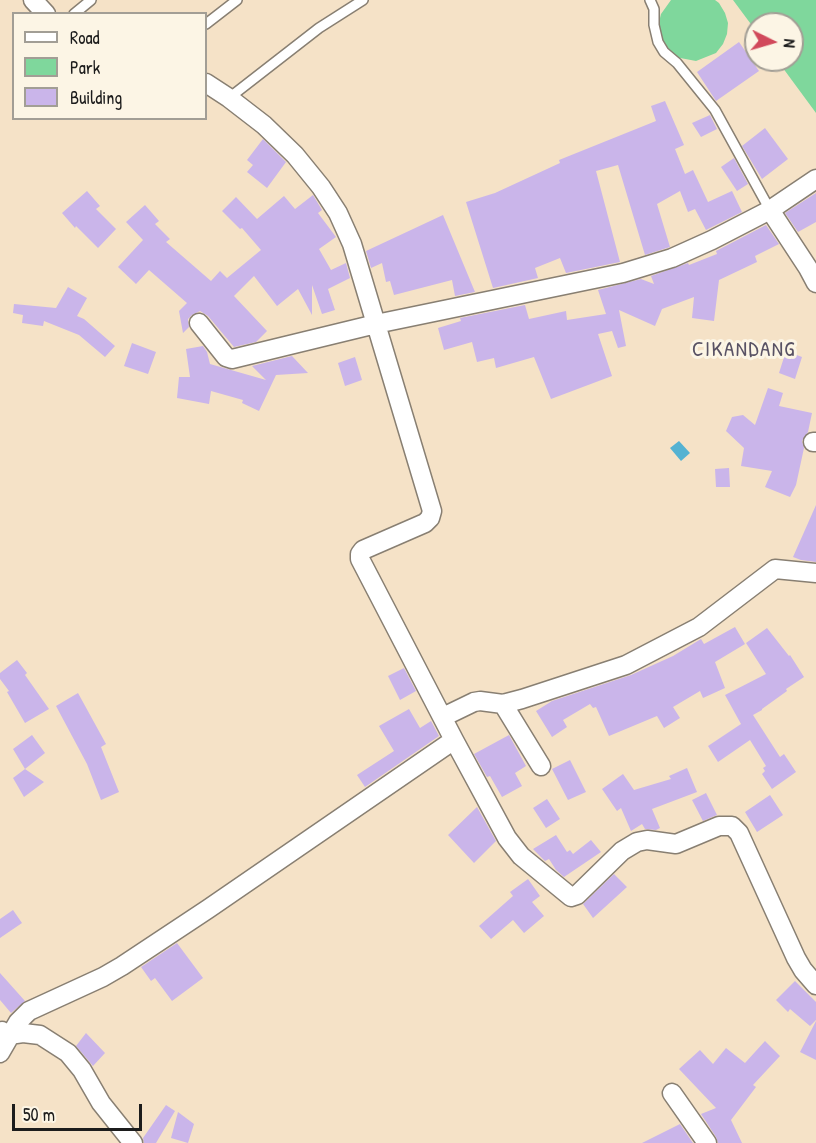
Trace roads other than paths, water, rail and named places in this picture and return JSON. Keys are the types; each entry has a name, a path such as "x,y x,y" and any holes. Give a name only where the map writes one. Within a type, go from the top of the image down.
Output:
{"street":[{"path":"33,0 44,12"},
{"path":"207,84 264,125 295,155 321,187 338,213 352,244 432,511 425,523 363,550 360,560 454,740 514,848 571,897 577,895 622,851 637,842 648,840 676,844 726,824 735,828 739,832 802,970 816,985"},
{"path":"199,323 226,357 232,359 376,324 623,273 712,240 770,210 816,178"},
{"path":"770,210 816,283"},
{"path":"443,717 474,702 503,704 572,683 637,659 699,627 775,569 816,573"},
{"path":"503,704 541,766"},
{"path":"0,1053 5,1032 29,1011 122,966 454,740"},
{"path":"5,1032 40,1035 68,1053 101,1103 133,1143"},
{"path":"672,1093 707,1143"}],"lane":[{"path":"76,12 91,0"},
{"path":"207,23 237,0"},
{"path":"229,98 319,28 363,0"},
{"path":"650,0 654,9 654,24 658,42 715,110 770,210"}],"water":[{"path":"679,441 690,453 681,461 670,448"}],"district":[{"name":"CIKANDANG","path":"744,350"}]}
